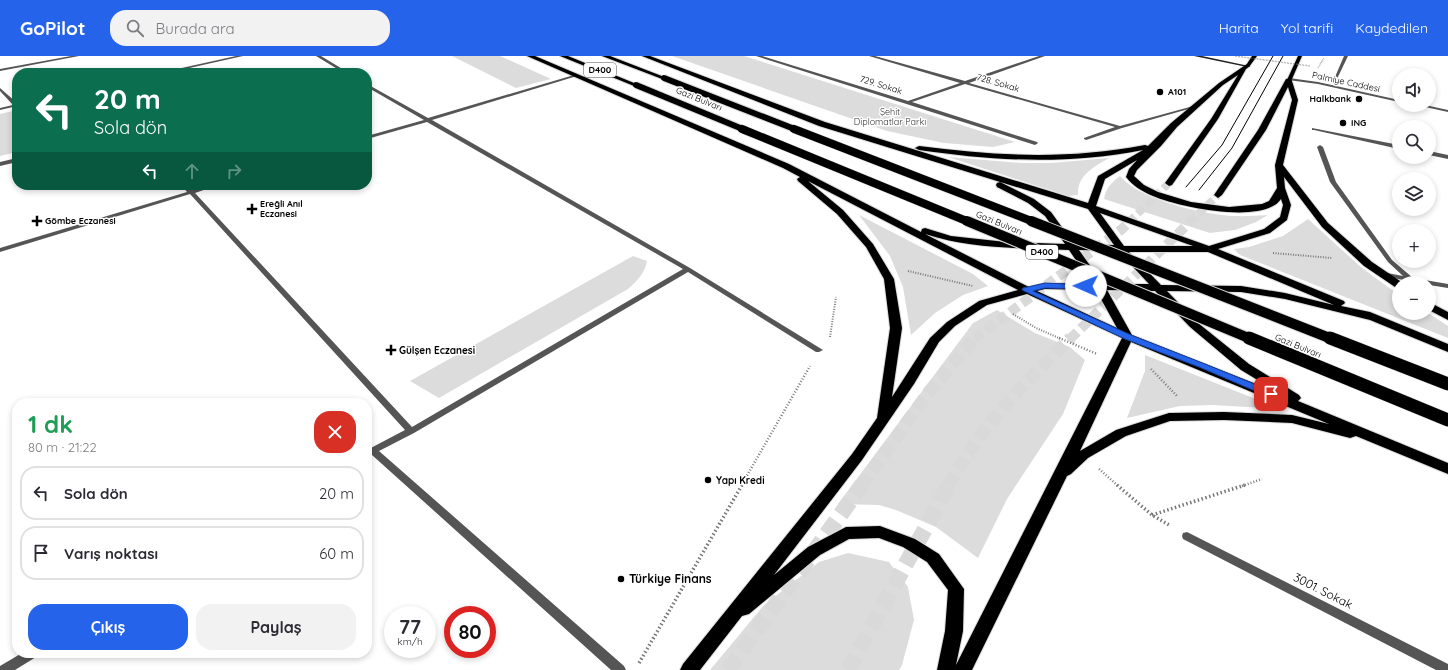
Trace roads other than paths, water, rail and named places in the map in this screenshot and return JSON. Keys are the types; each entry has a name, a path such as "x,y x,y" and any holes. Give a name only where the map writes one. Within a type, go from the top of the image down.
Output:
{"highway":[{"path":"530,56 786,166 1026,290 1128,337 1326,417 1448,469"},
{"name":"Gazi Bulvarı","path":"563,56 1448,420"},
{"name":"Gazi Bulvarı","path":"605,56 1448,384"},
{"path":"645,56 822,124 1091,207 1209,249 1448,348"},
{"path":"1249,65 1222,84 1174,125 1158,144 1133,169 1130,177 1142,187 1157,195 1192,205 1209,208 1250,210 1266,206 1274,202 1281,188"},
{"path":"1169,182 1214,119 1249,65"},
{"path":"897,223 950,239 1006,245 1167,250 1209,249 1267,231 1284,218 1287,205 1281,188 1279,164 1295,100 1290,77"},
{"path":"1218,195 1262,130 1290,77"},
{"path":"880,142 992,158 1031,160 1093,156 1122,152 1158,144"},
{"path":"1091,207 1101,178 1158,144"},
{"path":"949,164 1003,187 1031,201 1048,214 1100,287 1128,337"},
{"path":"1279,164 1326,225 1368,264 1392,280"},
{"path":"786,166 840,212 870,246 889,279 896,328 883,420"},
{"path":"1091,207 1121,249 1194,325 1245,367 1326,417"},
{"path":"688,670 857,457 908,384 934,340 951,324 983,303 1045,286 1241,289 1285,296 1373,317"},
{"path":"1436,309 1448,317"},
{"path":"963,670 1118,360 1128,337"},
{"path":"1059,477 1083,455 1121,433 1169,417 1224,416 1292,419 1391,445"},
{"path":"726,623 814,551 846,533 880,532 909,543 933,558 956,589 954,631 946,670"}],"main road":[{"path":"1249,65 1255,56"},
{"path":"1290,77 1300,56"}],"street":[{"path":"0,70 77,56"},
{"path":"185,68 241,56"},
{"path":"318,56 338,68"},
{"name":"729. Sokak","path":"758,56 908,102 1041,57"},
{"name":"728. Sokak","path":"871,56 1120,127"},
{"path":"1033,56 1041,57"},
{"path":"1196,56 1249,65"},
{"path":"1209,56 1249,65"},
{"path":"1333,83 1346,56"},
{"path":"372,136 576,76"},
{"name":"Palmiye Caddesi","path":"1290,77 1333,83 1392,96"},
{"name":"Palmiye Caddesi","path":"1290,77 1392,99"},
{"path":"372,88 429,119 688,269 819,350"},
{"path":"0,89 12,101"},
{"path":"908,102 1035,143"},
{"path":"1436,105 1448,108"},
{"path":"0,109 12,106"},
{"path":"1086,139 1120,127 1197,106"},
{"path":"1436,109 1448,111"},
{"path":"1314,129 1392,146"},
{"path":"1320,147 1333,182 1390,261 1407,276"},
{"path":"1436,154 1448,157"},
{"path":"0,164 12,161"},
{"path":"0,250 198,190"},
{"path":"191,192 411,431"},
{"path":"372,451 411,431 688,269"},
{"path":"1382,274 1392,276"},
{"path":"1436,284 1448,286"},
{"path":"372,454 620,670"},
{"name":"3001. Sokak","path":"1187,536 1448,670"},
{"path":"4,670 24,658"}],"tunnel":[{"path":"1129,222 1169,183"},
{"path":"1190,222 1218,195"},
{"path":"1070,339 1191,221"},
{"path":"974,339 1122,229 1129,222"},
{"path":"861,486 929,392 974,339"},
{"path":"948,486 974,444 988,425 1019,390 1070,339"},
{"path":"728,670 862,485"},
{"path":"848,670 949,485"}],"tram line":[{"path":"1186,187 1222,145 1273,56"},
{"path":"1199,190 1232,148 1283,56"}],"place":[{"name":"A101","path":"1160,92"},
{"name":"Halkbank","path":"1359,99"},
{"name":"ING","path":"1343,123"},
{"name":"Ereğli Anıl Eczanesi","path":"252,209"},
{"name":"Gömbe Eczanesi","path":"37,221"},
{"name":"Gülşen Eczanesi","path":"391,350"},
{"name":"Yapı Kredi","path":"708,480"},
{"name":"Türkiye Finans","path":"621,579"}],"park label":[{"name":"Şehit Diplomatlar Parkı","path":"890,118"}]}
